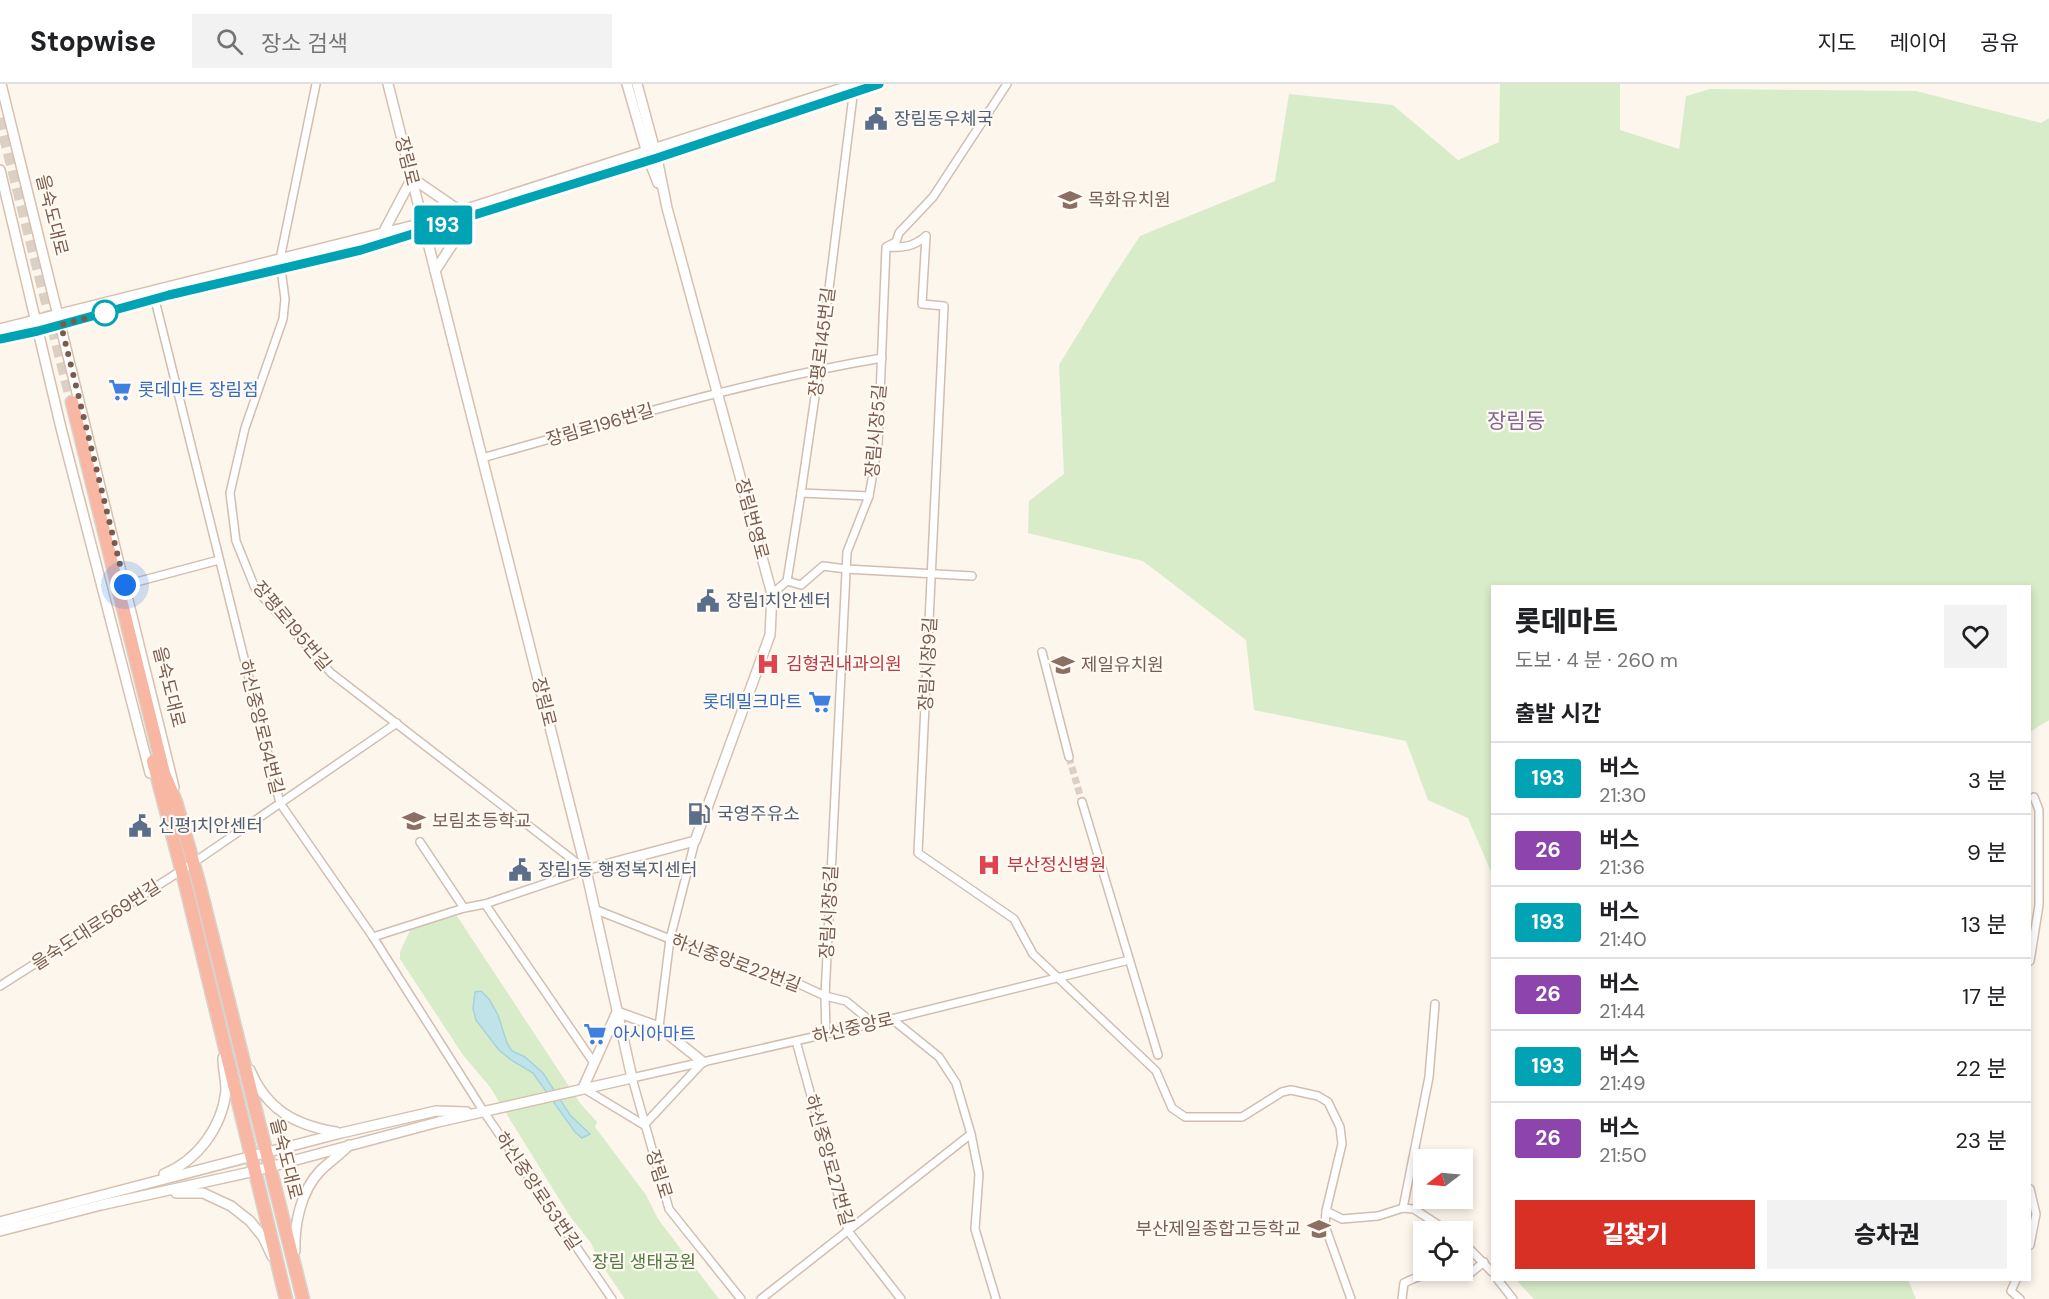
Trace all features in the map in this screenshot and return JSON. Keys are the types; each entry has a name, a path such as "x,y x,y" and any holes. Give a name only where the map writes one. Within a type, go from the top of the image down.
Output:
{"highway":[{"path":"68,403 170,802"},
{"name":"을숙도대로","path":"170,802 239,1047 303,1299"},
{"name":"을숙도대로","path":"187,867 223,1037 286,1299"}],"street":[{"name":"을숙도대로","path":"1,84 171,771 170,802"},
{"name":"장평로195번길","path":"316,84 280,264 285,299 283,319 245,428 230,493 236,540 255,588 332,673 586,870"},
{"name":"장림로","path":"388,84 586,870 644,1125 669,1209 741,1299"},
{"path":"627,84 652,155"},
{"path":"637,84 652,155"},
{"path":"0,329 280,264 383,233 470,217 855,87 879,84"},
{"path":"886,248 896,242 899,233 933,197 1007,84"},
{"name":"장평로145번길","path":"787,581 819,369 855,87"},
{"path":"280,264 361,250 460,211 652,155"},
{"name":"장림번영로","path":"652,155 772,594 770,635 695,841"},
{"name":"을숙도대로","path":"0,170 64,439 150,775 170,802"},
{"path":"383,233 412,178 460,211"},
{"path":"435,271 470,217"},
{"name":"장림시장9길","path":"886,248 902,248 916,244 926,236 922,304 944,306 918,853 1014,919 1033,954 1057,978"},
{"name":"장림시장5길","path":"826,1034 825,996 846,552 870,496 878,445 886,248"},
{"path":"0,339 61,325 153,295"},
{"name":"하신중앙로54번길","path":"153,295 280,803 374,937 487,1111"},
{"name":"장림로196번길","path":"482,458 717,392 819,369 882,358"},
{"path":"801,494 870,496"},
{"path":"125,585 219,561"},
{"path":"772,594 787,581 801,585 823,566 972,576"},
{"path":"1042,652 1069,757"},
{"name":"을숙도대로569번길","path":"0,986 187,867 397,723"},
{"path":"2031,954 2039,895 2039,810 2034,796"},
{"path":"1082,802 1158,1054"},
{"path":"374,937 464,908 485,904 586,870 695,841 670,939 659,1027"},
{"path":"420,842 464,908"},
{"path":"485,904 594,1064"},
{"name":"하신중앙로22번길","path":"594,909 670,939 799,984 825,996 846,1001 874,1024"},
{"name":"하신중앙로","path":"487,1111 874,1024 1129,960"},
{"path":"1057,978 1156,1071 1172,1108 1185,1117 1242,1118 1282,1092 1291,1090 1318,1096 1328,1102 1340,1127 1342,1144 1326,1212 1325,1226 1351,1299"},
{"path":"1403,1208 1429,1077 1435,1004"},
{"path":"617,1012 659,1027 703,1062 644,1125 580,1089 617,1012"},
{"path":"892,1019 939,1057 956,1083 971,1134 979,1174 975,1229 996,1299"},
{"path":"159,1180 164,1174 190,1161 211,1135 221,1113 226,1089 223,1037"},
{"name":"하신중앙로27번길","path":"796,1041 848,1231 901,1299"},
{"path":"239,1047 258,1088 273,1105 304,1125 341,1133"},
{"path":"0,1222 265,1152 436,1111 487,1111"},
{"path":"0,1232 255,1171 350,1144 487,1111"},
{"name":"하신중앙로53번길","path":"487,1111 612,1299"},
{"path":"761,1299 971,1134"},
{"path":"295,1268 295,1233 298,1215 308,1190 319,1172 350,1144"},
{"path":"161,1192 203,1193 231,1206 250,1221 263,1237 279,1269"},
{"path":"2031,1193 2036,1214 2031,1240"},
{"path":"1326,1212 1342,1219 1378,1216 1403,1208 1414,1209 1434,1221"},
{"path":"1473,1252 1491,1271"},
{"path":"1402,1299 1404,1283 1421,1274 1445,1272 1468,1275 1484,1262"},
{"path":"1499,1281 1513,1299"},
{"path":"2016,1281 2011,1291 2020,1299"}],"green space":[{"path":"1500,84 1620,84 1620,130 1679,149 1686,96 1710,89 1916,91 2041,123 2049,118 2049,720 2031,731 2031,585 1491,585 1491,872 1468,818 1428,800 1406,741 1254,710 1246,640 1143,561 1028,533 1029,501 1064,474 1059,365 1140,236 1275,181 1289,94 1393,105 1458,160 1499,142"},
{"name":"장림 생태공원","path":"457,916 580,1103 597,1122 595,1127 646,1195 658,1219 719,1299 625,1299 599,1261 591,1243 569,1215 490,1087 463,1055 400,959 400,952 412,926"},
{"path":"1908,1281 1916,1299 1534,1299 1518,1282"}],"water":[{"path":"481,991 489,999 498,1015 512,1051 525,1057 543,1073 570,1115 590,1134 582,1138 575,1132 533,1073 498,1049 476,1020 473,1009 475,992"}],"tunnel":[{"path":"0,118 72,402"},
{"path":"1069,757 1082,802"}],"bus line":[{"name":"193","path":"0,339 38,331 169,295 361,250 657,158 879,84"}],"place":[{"name":"장림동우체국","path":"876,119"},
{"name":"목화유치원","path":"1070,200"},
{"name":"롯데마트 장림점","path":"120,390"},
{"name":"장림1치안센터","path":"708,601"},
{"name":"김형권내과의원","path":"768,664"},
{"name":"제일유치원","path":"1063,665"},
{"name":"롯데밀크마트","path":"820,702"},
{"name":"국영주유소","path":"699,814"},
{"name":"보림초등학교","path":"414,821"},
{"name":"신평1치안센터","path":"140,826"},
{"name":"부산정신병원","path":"989,865"},
{"name":"장림1동 행정복지센터","path":"520,870"},
{"name":"아시아마트","path":"595,1034"},
{"name":"부산제일종합고등학교","path":"1319,1229"}],"district":[{"name":"장림동","path":"1516,421"}],"route":[{"path":"105,313 61,325 125,585"}]}
